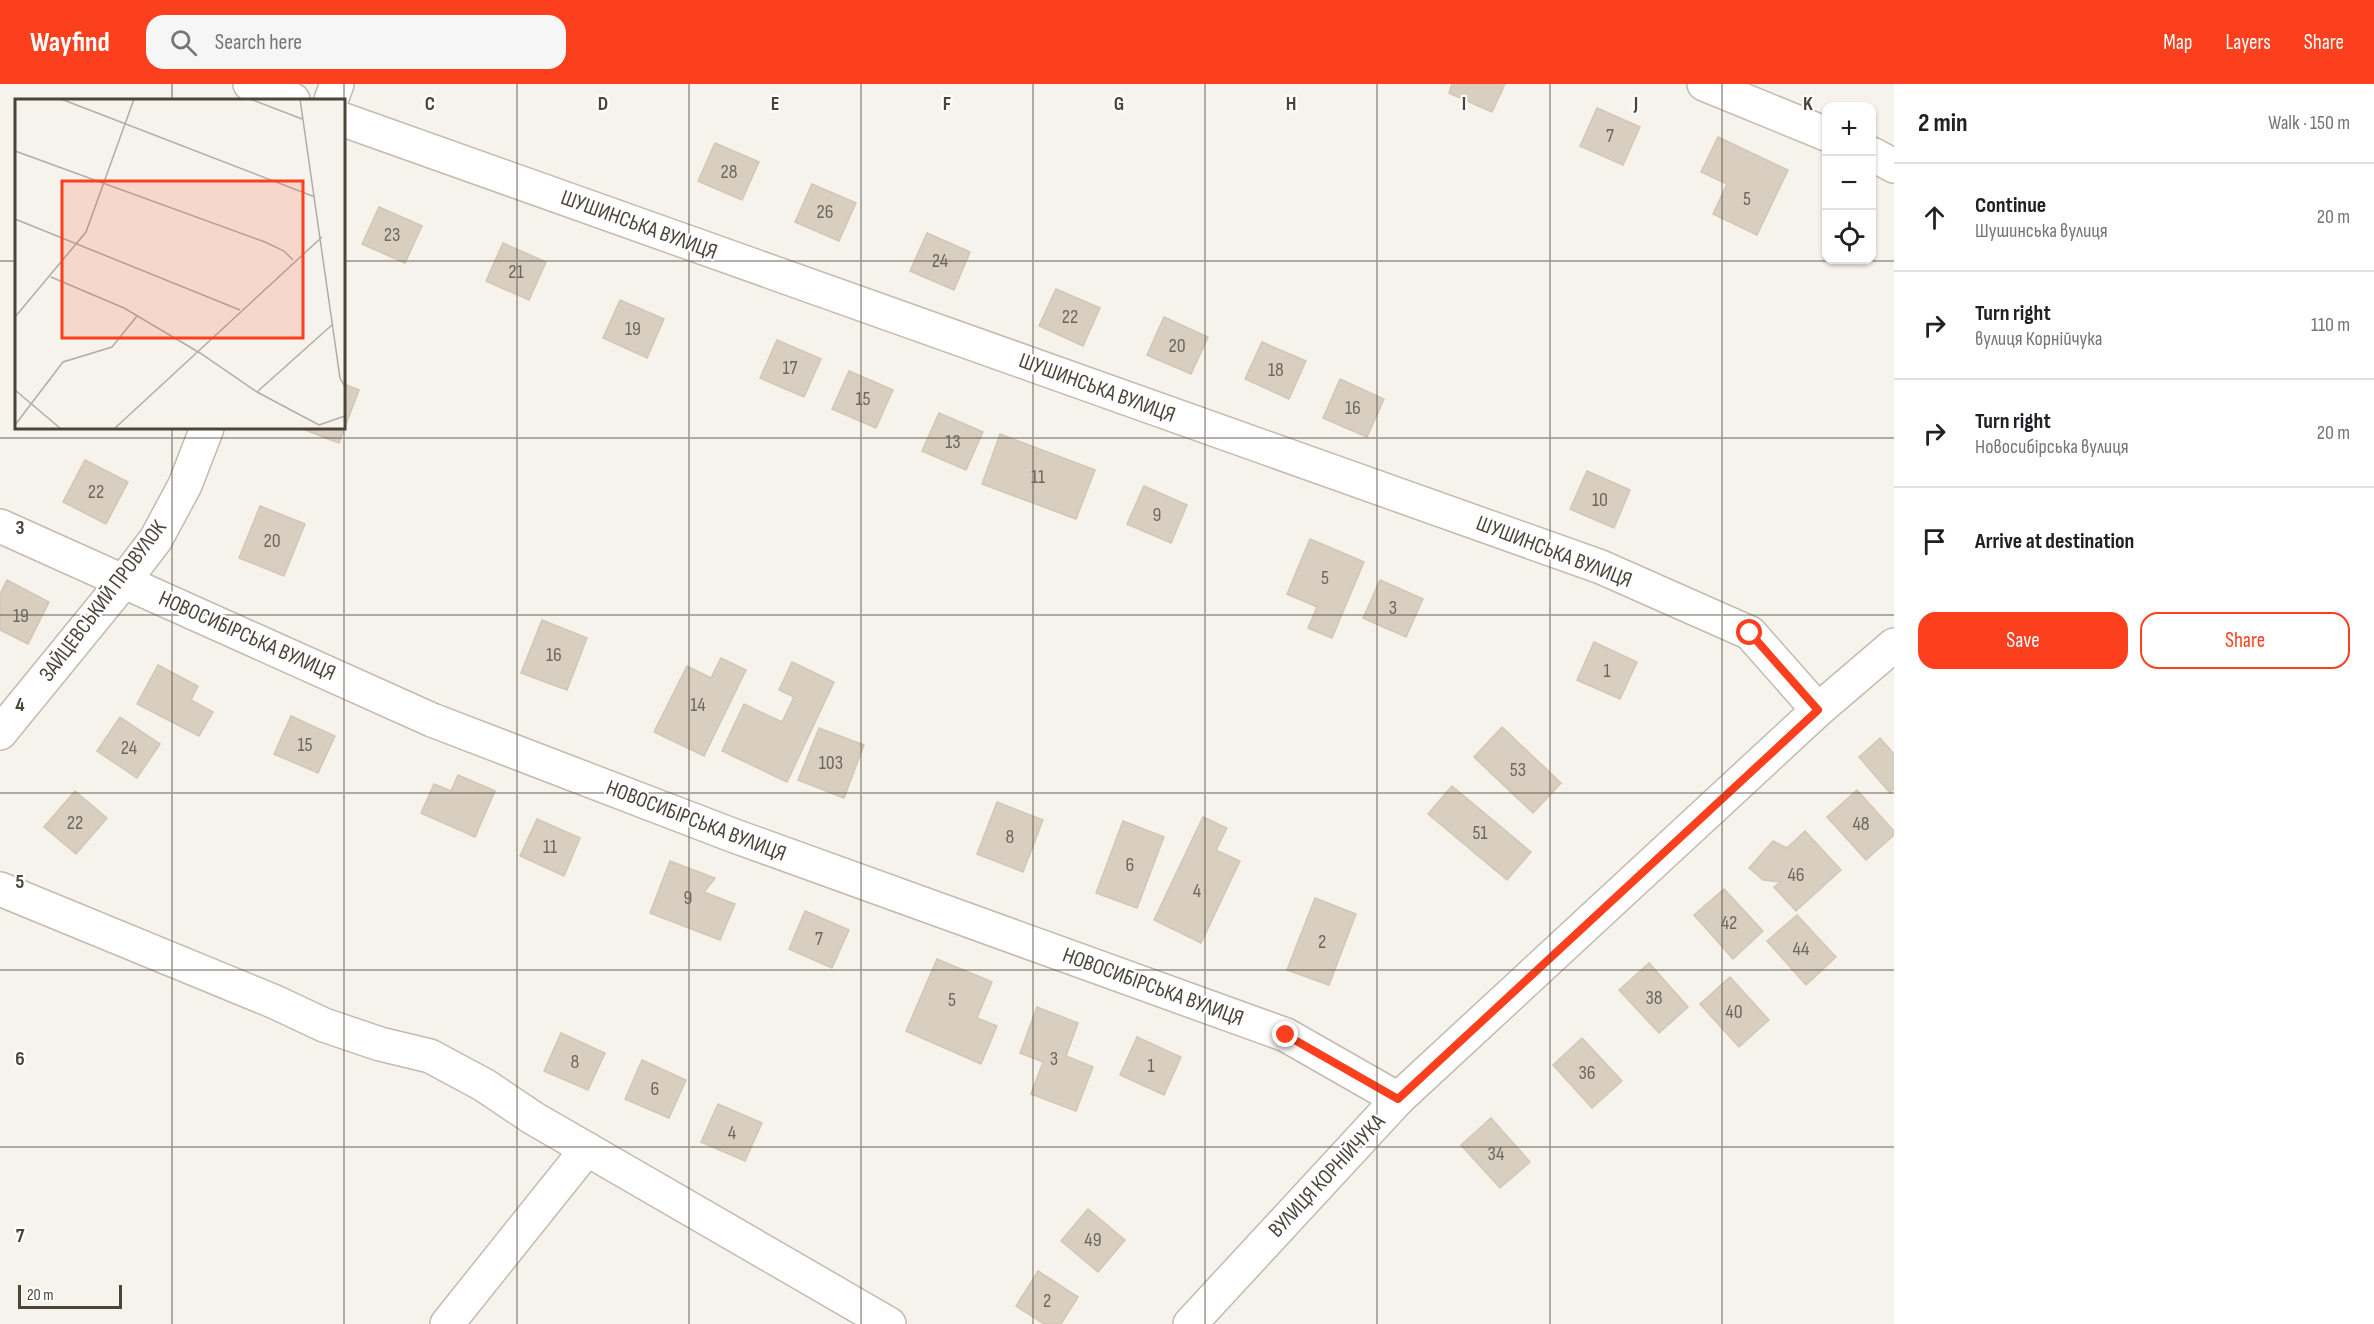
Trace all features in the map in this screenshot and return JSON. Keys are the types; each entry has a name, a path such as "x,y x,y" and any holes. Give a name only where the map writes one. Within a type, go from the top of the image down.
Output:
{"street":[{"path":"250,84 290,99"},
{"path":"331,99 337,84"},
{"path":"1704,84 1822,132"},
{"name":"ШУШИНСЬКА ВУЛИЦЯ","path":"345,120 1601,567 1750,633 1818,710"},
{"path":"1876,156 1894,166"},
{"name":"ЗАЙЦЕВСЬКИЙ ПРОВУЛОК","path":"0,733 156,539 185,485 207,429"},
{"name":"НОВОСИБІРСЬКА ВУЛИЦЯ","path":"0,526 432,720 732,835 1286,1035 1398,1099"},
{"name":"ВУЛИЦЯ КОРНІЙЧУКА","path":"1190,1324 1398,1099 1818,710 1894,645"},
{"path":"0,889 275,1002 324,1025 380,1044 430,1056 484,1085 533,1118 889,1324"},
{"path":"447,1324 587,1149"}],"building":[{"path":"1452,84 1505,84 1492,112 1449,93"},
{"path":"1597,108 1640,127 1623,165 1580,146"},
{"path":"1718,137 1788,170 1757,235 1713,214 1727,184 1701,172"},
{"path":"715,143 759,162 742,200 698,181"},
{"path":"812,184 856,203 839,241 795,222"},
{"path":"379,207 422,226 405,263 362,244"},
{"path":"927,233 970,252 954,290 910,271"},
{"path":"503,243 546,262 529,300 486,281"},
{"path":"1056,289 1100,308 1083,346 1039,326"},
{"path":"620,300 664,319 647,358 603,338"},
{"path":"1164,317 1208,337 1191,374 1147,355"},
{"path":"777,340 821,359 804,397 760,378"},
{"path":"1262,342 1306,361 1289,399 1245,379"},
{"path":"849,371 893,390 876,428 832,409"},
{"path":"1340,379 1384,399 1367,437 1323,418"},
{"path":"345,384 359,390 345,427"},
{"path":"939,413 983,432 966,470 922,451"},
{"path":"303,429 344,429 339,443"},
{"path":"1000,434 1095,470 1076,519 982,484"},
{"path":"85,460 128,482 106,524 63,502"},
{"path":"1587,471 1630,490 1614,528 1570,509"},
{"path":"1144,486 1187,505 1171,543 1127,524"},
{"path":"260,506 305,524 284,576 239,558"},
{"path":"1310,539 1364,562 1332,638 1308,628 1317,607 1287,594"},
{"path":"7,580 49,602 28,644 0,630 0,594"},
{"path":"1380,580 1423,599 1406,637 1363,618"},
{"path":"542,620 587,638 567,690 521,673"},
{"path":"1594,642 1637,662 1620,699 1577,680"},
{"path":"721,658 746,670 704,756 654,732 687,666 711,678"},
{"path":"792,662 834,682 787,782 722,751 744,704 782,722 794,697 779,690"},
{"path":"158,665 198,686 191,700 213,712 199,736 137,704"},
{"path":"291,716 335,736 318,773 274,754"},
{"path":"120,717 160,744 137,778 97,751"},
{"path":"1502,727 1561,783 1533,813 1474,757"},
{"path":"819,728 864,745 844,798 798,780"},
{"path":"1880,738 1894,754 1894,789 1890,793 1859,757"},
{"path":"458,775 495,791 475,837 421,813 434,784 451,791"},
{"path":"1452,786 1531,852 1507,880 1428,814"},
{"path":"1857,790 1894,831 1894,835 1866,860 1827,817"},
{"path":"75,791 107,818 76,854 44,827"},
{"path":"997,802 1043,820 1023,872 977,854"},
{"path":"1203,817 1227,828 1216,850 1240,861 1201,943 1154,920"},
{"path":"537,819 580,838 564,876 520,856"},
{"path":"1123,821 1164,837 1137,908 1096,893"},
{"path":"1805,831 1841,870 1796,911 1774,887 1781,882 1763,880 1749,868 1773,841 1787,848"},
{"path":"670,861 715,878 704,892 735,904 720,940 650,913"},
{"path":"1724,889 1763,931 1733,959 1694,915"},
{"path":"1315,898 1356,914 1329,985 1287,970"},
{"path":"805,911 849,930 832,968 789,949"},
{"path":"1797,915 1836,957 1806,985 1767,941"},
{"path":"937,959 992,982 977,1018 997,1026 981,1064 906,1031"},
{"path":"1649,963 1688,1007 1659,1033 1619,990"},
{"path":"1730,977 1769,1020 1739,1047 1700,1004"},
{"path":"1037,1007 1078,1023 1066,1056 1093,1067 1076,1111 1031,1094 1043,1062 1020,1053"},
{"path":"561,1033 605,1053 588,1090 544,1071"},
{"path":"1137,1037 1181,1057 1164,1095 1120,1075"},
{"path":"1582,1038 1622,1081 1592,1108 1553,1065"},
{"path":"642,1060 686,1080 669,1118 625,1099"},
{"path":"718,1104 762,1123 745,1161 701,1142"},
{"path":"1491,1118 1530,1162 1500,1188 1461,1145"},
{"path":"1088,1209 1125,1240 1098,1272 1061,1241"},
{"path":"1038,1271 1078,1297 1061,1324 1044,1324 1016,1306"}],"route":[{"path":"1286,1035 1398,1099 1818,710 1750,633"}]}
